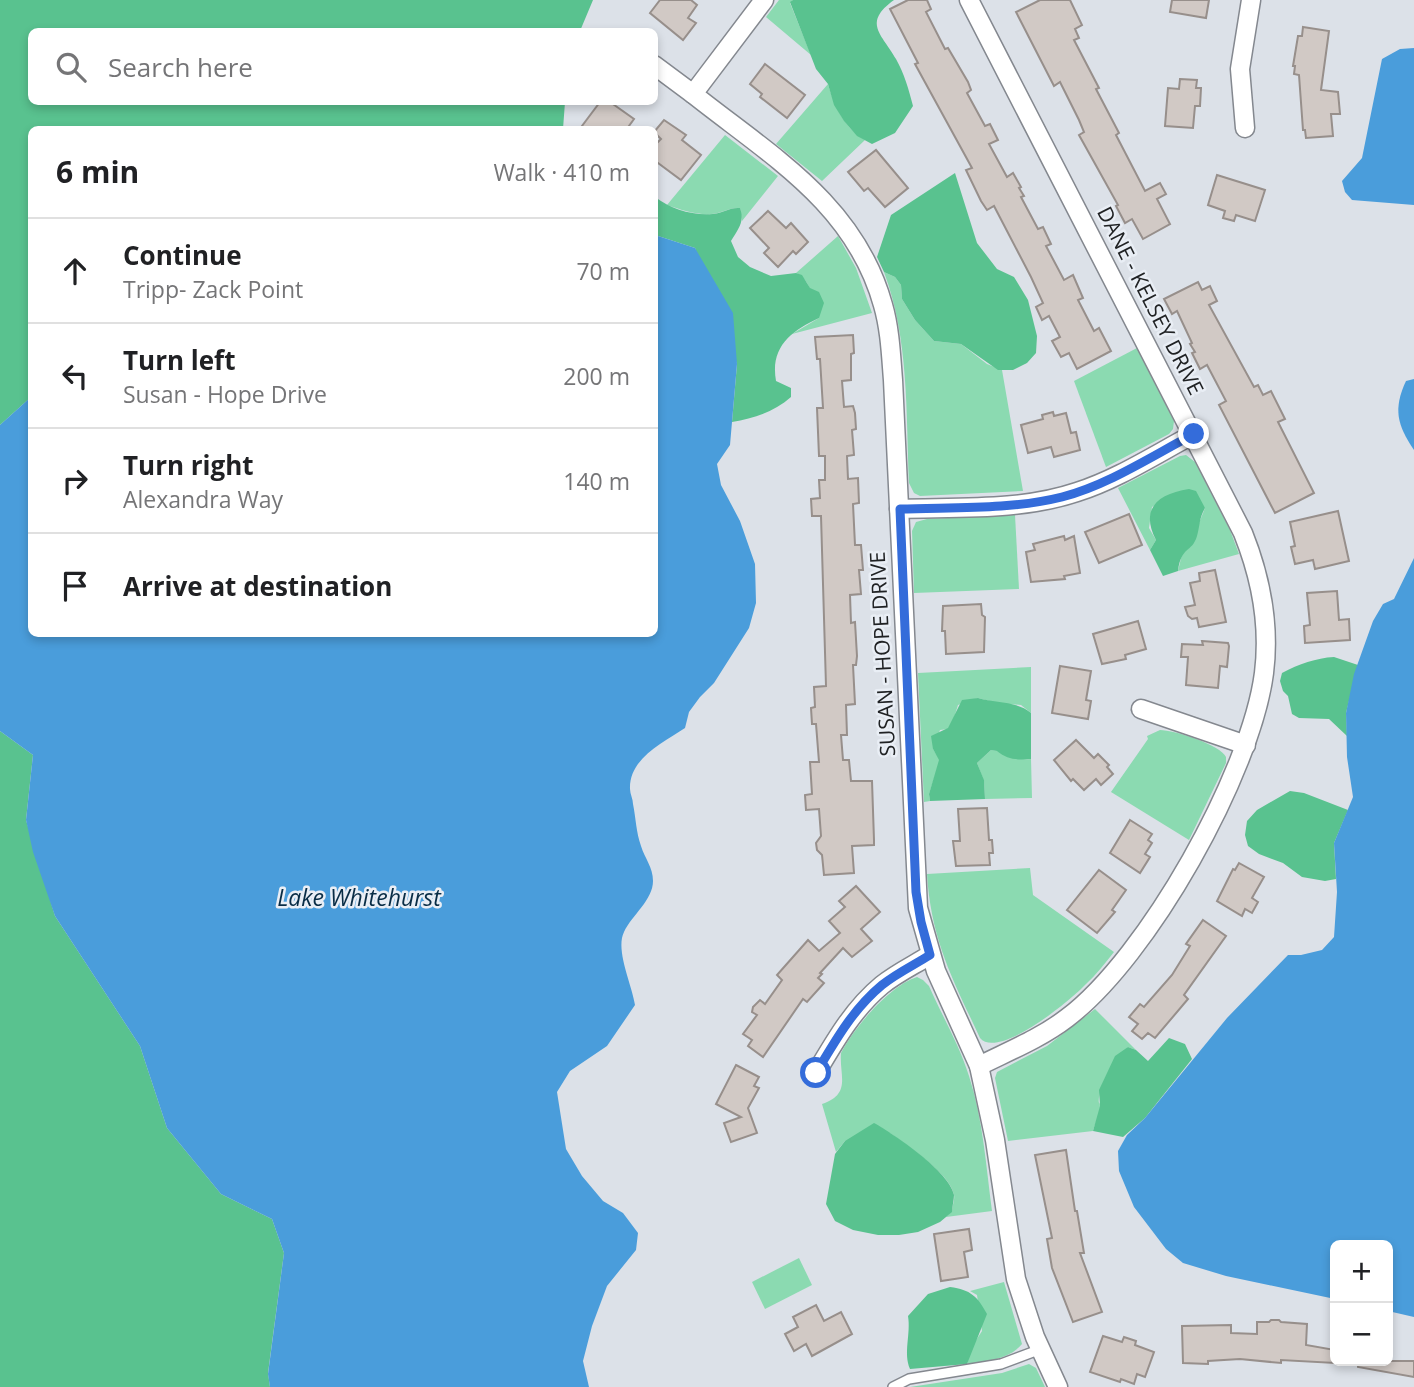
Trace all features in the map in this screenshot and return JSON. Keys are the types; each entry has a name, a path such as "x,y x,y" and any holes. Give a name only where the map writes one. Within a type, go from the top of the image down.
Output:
{"street":[{"path":"693,94 764,0"},
{"name":"DANE - KELSEY DRIVE","path":"969,0 1243,533 1255,562 1262,592 1265,642 1263,676 1246,746 1197,849 1163,904 1123,961 1069,1017 979,1066"},
{"path":"1245,128 1240,69 1251,0"},
{"name":"SUSAN - HOPE DRIVE","path":"658,68 813,189 846,226 869,266 884,307 893,380 916,892 930,955 979,1066 995,1140 1016,1279 1058,1387"},
{"path":"900,509 1006,505 1063,497 1099,483 1194,434"},
{"path":"1141,709 1246,746"},
{"path":"816,1073 843,1028 862,1004 895,976 930,955"}],"lane":[{"path":"893,1387 909,1379 1000,1364 1041,1349"}],"green space":[{"path":"0,0 593,0 581,28 28,28 28,105 565,105 563,126 28,126 28,400 0,425"},
{"path":"779,0 793,0 790,3 811,55 766,17"},
{"path":"894,0 879,15 878,29 901,70 913,106 895,133 872,144 857,136 844,121 834,105 828,84 816,69 790,2"},
{"path":"828,84 841,116 852,130 865,140 822,181 776,144"},
{"path":"725,135 778,176 742,221 740,208 706,214 667,205"},
{"path":"955,173 977,243 997,269 1014,277 1028,300 1037,336 1036,353 1027,363 1013,370 998,370 961,344 934,341 915,320 902,299 901,285 895,277 884,272 877,257 891,215"},
{"path":"658,199 675,208 698,214 713,214 740,208 741,221 731,241 738,257 750,267 771,276 796,273 802,275 810,288 819,292 824,303 819,318 792,335 776,359 776,381 791,388 791,397 778,407 732,422 737,364 695,248 658,236"},
{"path":"838,236 856,268 872,313 792,334 819,318 809,286 796,273"},
{"path":"884,272 895,277 901,285 902,299 915,320 934,341 961,344 987,364 1002,370 1023,491 920,496 914,493 909,483 902,349"},
{"path":"1137,348 1174,421 1173,429 1169,434 1106,467 1074,381"},
{"path":"1186,455 1195,462 1230,530 1239,554 1178,571 1182,554 1189,548 1205,508 1169,495 1152,507 1149,528 1156,540 1150,550 1118,488"},
{"path":"1189,489 1196,491 1205,508 1197,536 1184,553 1178,571 1163,576 1150,550 1156,540 1150,520 1151,512 1160,499"},
{"path":"1015,515 1019,589 914,593 912,531 916,522 927,519"},
{"path":"1334,657 1358,665 1346,713 1347,736 1329,719 1299,718 1292,714 1288,696 1280,681 1282,673 1295,667"},
{"path":"1031,667 1031,713 1021,705 978,698 958,705 953,721 948,729 940,730 933,749 940,760 929,794 930,801 924,802 918,673"},
{"path":"978,698 1013,704 1031,713 1031,759 1013,759 991,750 977,763 984,780 985,799 930,801 929,794 939,760 933,749 931,736 948,728 962,700"},
{"path":"1160,730 1186,735 1207,743 1226,757 1226,763 1189,840 1111,792 1148,739 1147,736"},
{"path":"0,731 33,755 26,820 55,916 140,1046 167,1128 221,1194 272,1219 284,1253 268,1373 270,1387 0,1387"},
{"path":"991,750 1019,759 1031,759 1032,798 985,799 984,781 977,763"},
{"path":"1290,791 1304,793 1348,810 1334,843 1336,879 1325,881 1302,877 1283,863 1259,854 1248,846 1245,835 1247,821 1257,810"},
{"path":"1030,868 1033,895 1114,952 1077,993 1050,1015 1017,1035 989,1043 980,1038 938,940 927,874"},
{"path":"917,977 929,986 969,1076 981,1126 992,1211 946,1217 952,1211 954,1195 945,1178 890,1133 845,1141 836,1152 822,1104 831,1100 841,1089 841,1053 854,1032 884,998"},
{"path":"1095,1009 1136,1050 1128,1047 1106,1076 1093,1131 1008,1141 995,1078 997,1072 1047,1046"},
{"path":"1169,1038 1185,1044 1192,1059 1145,1118 1123,1137 1093,1131 1100,1106 1099,1090 1115,1056 1128,1047 1136,1050 1148,1061"},
{"path":"874,1123 920,1154 950,1186 954,1195 952,1212 940,1222 918,1232 878,1235 853,1230 835,1221 826,1204 835,1154 845,1141"},
{"path":"799,1258 812,1285 765,1309 752,1282"},
{"path":"1004,1282 1022,1344 1004,1356 967,1364 971,1348 982,1331 977,1295 970,1291"},
{"path":"950,1287 973,1295 987,1314 967,1364 910,1369 907,1356 908,1316 928,1294"},
{"path":"1029,1364 1036,1368 1045,1387 910,1387 1002,1373"}],"water":[{"path":"1414,48 1414,205 1352,200 1345,192 1342,181 1362,158 1382,59 1400,49"},
{"name":"Lake Whitehurst","path":"658,236 695,248 733,313 737,364 730,445 717,464 721,485 740,521 755,564 756,603 749,628 714,683 689,712 685,728 649,752 635,768 630,791 638,836 652,871 653,881 650,895 622,939 623,958 635,1005 607,1046 570,1071 557,1092 566,1149 582,1176 603,1201 623,1213 638,1233 636,1250 607,1286 592,1326 583,1361 589,1387 270,1387 268,1374 284,1253 272,1219 221,1194 167,1128 140,1046 55,916 33,852 26,820 33,755 0,731 0,425 28,400 28,637 658,637"},
{"path":"1414,379 1414,450 1404,433 1398,409 1406,381"},
{"path":"1414,558 1414,1317 1393,1312 1393,1240 1330,1240 1330,1298 1226,1276 1183,1263 1166,1249 1134,1207 1119,1171 1118,1151 1127,1135 1145,1118 1227,1018 1288,955 1322,950 1334,937 1337,892 1334,843 1353,797 1347,757 1346,713 1354,674 1373,621 1383,604 1394,599"}],"building":[{"path":"660,0 691,0 697,5 688,18 696,23 683,40 650,13"},
{"path":"908,0 927,0 931,9 926,12 945,49 948,48 968,82 971,90 967,93 985,126 990,124 998,140 989,144 1007,177 1013,173 1024,196 1021,197 1038,229 1043,227 1051,244 1046,246 1064,280 1073,275 1083,298 1078,300 1094,331 1099,328 1111,351 1077,369 1069,353 1061,357 1052,341 1060,337 1049,316 1042,320 1036,307 1043,303 1031,277 994,206 987,210 981,201 966,170 972,168 915,64 918,63 890,9"},
{"path":"1040,0 1070,0 1082,25 1075,29 1079,38 1074,40 1119,133 1116,135 1145,191 1160,183 1166,194 1157,199 1170,224 1143,239 1132,219 1125,223 1116,206 1118,205 1079,135 1084,132 1060,82 1054,86 1016,12"},
{"path":"1172,0 1209,0 1206,18 1170,12"},
{"path":"1303,27 1329,31 1321,90 1338,92 1340,114 1331,114 1333,136 1306,138 1303,130 1299,75 1294,74 1293,66 1298,36 1302,36"},
{"path":"765,64 805,95 787,118 760,97 762,94 750,84"},
{"path":"1180,79 1197,80 1196,88 1201,88 1200,106 1195,106 1193,128 1165,126 1168,88 1179,89"},
{"path":"598,105 614,105 634,119 629,126 582,126"},
{"path":"664,120 686,135 682,140 701,155 681,180 658,163 658,142 661,139 658,136 658,127"},
{"path":"876,150 908,188 885,207 868,188 864,191 848,172"},
{"path":"1217,175 1265,190 1255,221 1236,215 1234,221 1223,218 1225,211 1208,205"},
{"path":"768,211 786,228 791,223 808,242 796,254 793,251 778,267 764,253 769,248 750,228"},
{"path":"1198,282 1202,290 1210,286 1217,301 1209,305 1254,387 1258,385 1263,395 1271,391 1285,419 1278,422 1314,493 1275,513 1219,405 1226,401 1207,365 1200,369 1192,353 1195,352 1190,344 1192,343 1177,311 1172,314 1164,299"},
{"path":"853,335 851,380 842,381 844,407 853,406 855,413 856,429 852,430 854,455 847,456 848,479 858,478 859,503 853,504 855,545 861,545 863,570 859,570 861,594 850,595 851,623 855,622 857,656 856,665 853,665 855,704 846,705 847,735 841,735 843,760 849,760 851,781 872,781 874,845 852,846 854,873 824,875 822,855 817,850 816,843 821,836 819,809 806,810 805,795 812,794 810,762 819,762 816,724 812,724 814,687 826,686 821,516 812,516 811,499 820,498 819,480 825,480 825,456 819,456 817,408 823,408 820,359 817,359 815,337"},
{"path":"1053,412 1054,416 1066,413 1071,433 1076,432 1080,450 1054,457 1051,447 1028,453 1021,425 1043,419 1042,415"},
{"path":"1338,511 1349,561 1315,569 1313,560 1295,564 1291,547 1295,546 1290,522"},
{"path":"1129,514 1142,545 1099,563 1085,532"},
{"path":"1064,536 1065,540 1074,536 1080,573 1064,576 1065,579 1031,582 1026,552 1035,550 1033,544"},
{"path":"1215,570 1226,622 1199,627 1197,618 1188,616 1185,607 1195,605 1190,583 1200,581 1199,573"},
{"path":"1337,591 1339,620 1349,619 1350,640 1305,643 1304,626 1310,625 1307,593"},
{"path":"981,604 982,615 985,617 984,652 946,654 945,631 942,631 943,606"},
{"path":"1138,621 1146,649 1125,655 1126,659 1102,664 1093,634"},
{"path":"1202,641 1228,643 1227,667 1220,666 1218,688 1186,685 1188,657 1181,657 1182,644 1203,645"},
{"path":"1060,666 1091,671 1086,700 1091,701 1088,719 1052,713"},
{"path":"1076,740 1094,758 1098,754 1109,765 1107,767 1113,774 1101,785 1096,779 1084,790 1073,779 1071,781 1054,760"},
{"path":"987,808 989,840 992,840 993,853 989,853 990,865 956,866 953,841 960,841 958,809"},
{"path":"1130,820 1152,834 1148,840 1152,843 1145,854 1150,857 1140,873 1110,853"},
{"path":"1239,863 1264,877 1252,898 1258,902 1252,913 1245,909 1242,916 1217,901 1233,869 1235,870"},
{"path":"1099,870 1126,890 1112,910 1115,912 1097,933 1067,910"},
{"path":"856,886 880,912 861,929 872,941 852,957 843,948 820,973 822,974 818,978 824,983 807,1002 803,999 763,1057 748,1046 752,1040 743,1034 757,1015 752,1012 753,1007 760,1000 765,1004 782,980 777,975 808,940 819,951 840,933 829,921 845,907 839,901"},
{"path":"1203,920 1226,936 1184,995 1188,999 1155,1038 1148,1033 1142,1039 1132,1031 1138,1024 1129,1017 1140,1004 1144,1007 1172,975 1190,946 1186,944"},
{"path":"736,1065 759,1077 754,1086 759,1088 748,1108 757,1133 731,1142 724,1123 741,1117 716,1104"},
{"path":"1066,1150 1084,1253 1080,1253 1102,1312 1073,1322 1052,1268 1047,1239 1052,1238 1035,1155"},
{"path":"969,1229 972,1250 964,1252 968,1277 941,1281 934,1234"},
{"path":"816,1305 824,1321 841,1312 852,1334 812,1356 806,1344 794,1351 785,1334 798,1327 793,1317"},
{"path":"1279,1320 1307,1324 1306,1345 1330,1349 1330,1363 1281,1360 1281,1363 1240,1359 1208,1361 1208,1364 1183,1363 1182,1326 1231,1325 1231,1333 1257,1334 1257,1322"},
{"path":"1103,1336 1122,1342 1124,1337 1136,1341 1135,1345 1154,1352 1145,1377 1137,1374 1134,1384 1090,1372"},
{"path":"1393,1361 1414,1361 1414,1377 1358,1367 1393,1366"}],"route":[{"path":"816,1073 843,1028 862,1004 882,985 930,955 916,892 900,509 1006,505 1063,497 1087,489 1194,434"}]}
